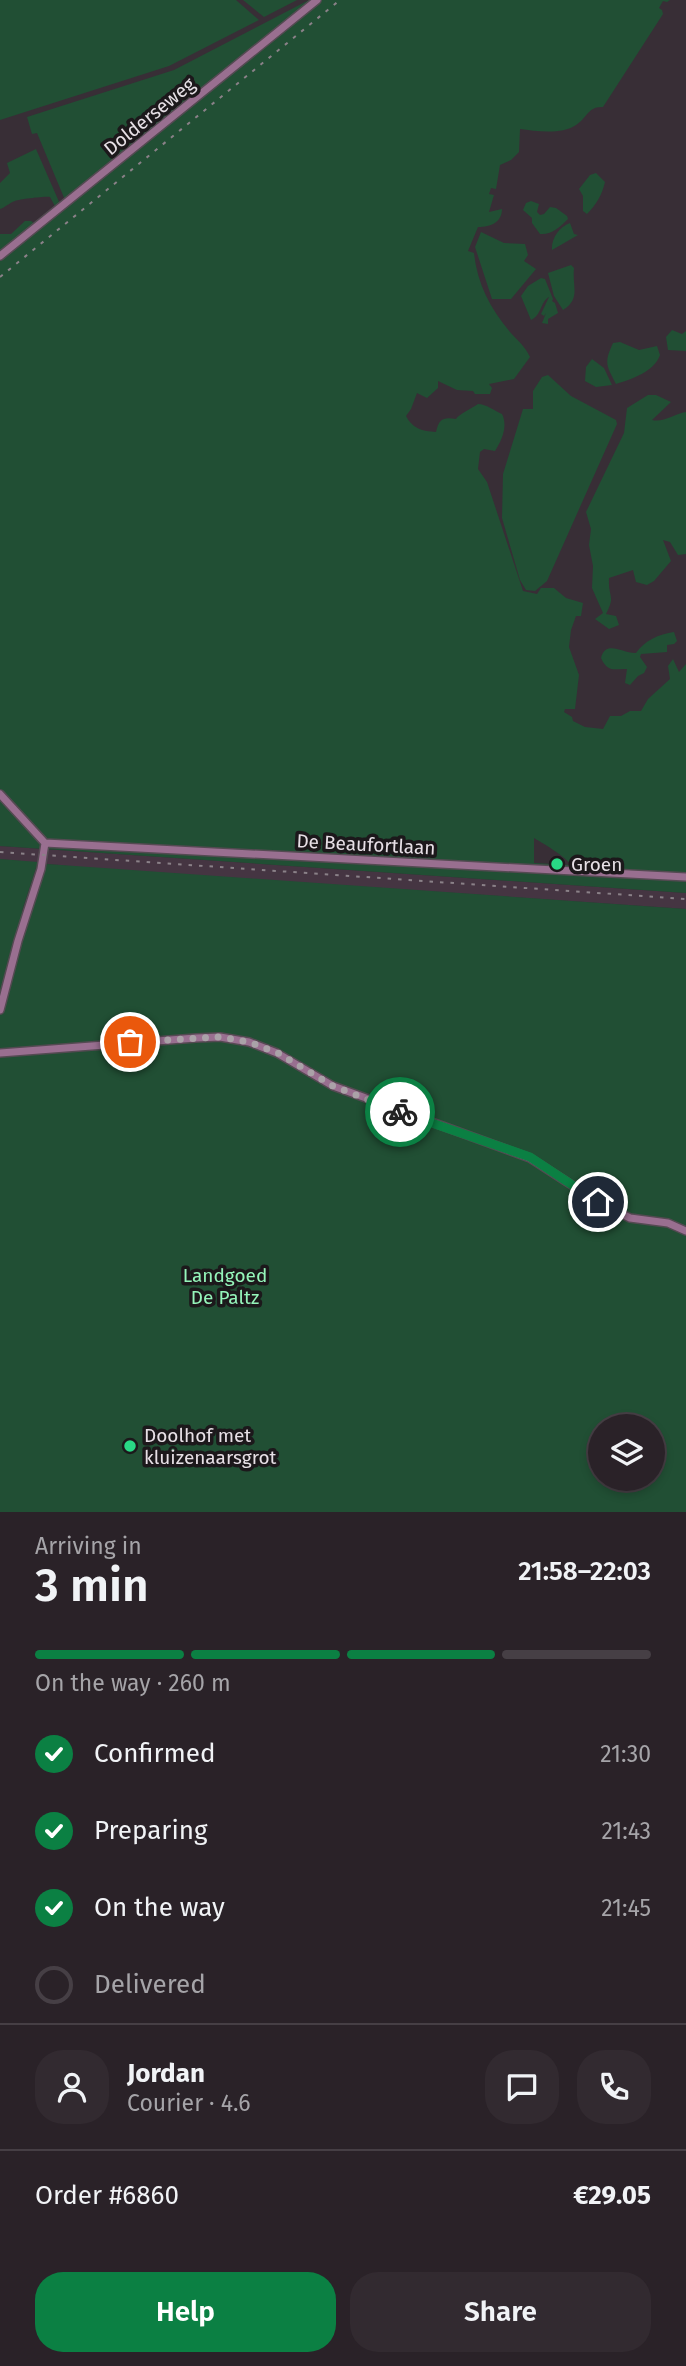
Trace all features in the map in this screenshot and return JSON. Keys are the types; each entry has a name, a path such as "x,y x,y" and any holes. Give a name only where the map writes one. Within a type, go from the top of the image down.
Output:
{"street":[{"name":"Dolderseweg","path":"0,256 317,0"},
{"path":"0,793 45,844 41,869 0,1010"},
{"name":"De Beaufortlaan","path":"45,844 686,877"},
{"path":"0,1053 196,1038 220,1037 249,1042 278,1053 333,1086 530,1157 598,1202 629,1218 668,1223 686,1231"}],"shaded area":[{"path":"0,846 686,893 686,909 78,867 0,859"}],"green space":[{"path":"0,0 236,0 259,20 169,66 0,120"},
{"path":"243,0 297,0 264,17"},
{"path":"312,0 65,200 37,133 32,134 27,117 174,70"},
{"path":"321,0 670,0 663,1 659,8 663,14 603,107 594,108 576,125 563,130 548,132 520,129 519,152 500,165 496,189 491,188 489,194 494,195 489,212 502,209 502,214 495,223 478,227 468,251 474,253 481,285 491,304 530,357 514,379 489,384 492,388 490,394 457,390 438,381 438,388 427,398 417,393 406,416 418,428 436,432 442,420 456,419 478,404 502,414 504,428 500,442 495,451 484,449 480,452 478,469 487,482 523,591 537,594 541,588 554,588 566,598 583,603 581,616 576,616 571,630 569,647 579,675 575,709 565,709 564,712 572,717 573,721 585,727 603,729 610,716 641,711 648,699 670,679 668,666 673,659 679,672 686,664 686,893 0,846 0,260","holes":["534,838 559,854 571,865 534,863"]},
{"path":"36,149 60,204 56,208 50,197 39,197 15,201 0,209 0,183 10,173 7,163"},
{"path":"596,173 605,182 598,200 587,214 583,211 583,196 579,189 590,175"},
{"path":"531,201 539,204 537,212 540,215 550,207 556,208 568,219 552,232 540,234 532,223 532,218 523,210 526,203"},
{"path":"25,221 35,224 0,253 0,234 11,234"},
{"path":"570,223 574,234 578,235 552,250 556,234"},
{"path":"481,232 504,243 525,244 528,255 524,261 536,269 511,299 492,299 475,247"},
{"path":"571,265 574,268 574,297 563,310 554,296 548,273"},
{"path":"541,278 545,279 558,313 548,319 548,324 542,323 546,313 544,316 541,314 549,297 531,320 521,296 528,286"},
{"path":"672,330 682,334 686,331 686,351 668,350 666,337"},
{"path":"620,342 639,350 657,346 660,355 648,370 616,384 607,360 613,343"},
{"path":"592,359 604,368 612,385 596,387 585,381 586,367"},
{"path":"548,375 571,396 616,420 617,424 547,581 535,591 526,590 520,580 502,518 503,474 523,409 533,409 533,391 542,377"},
{"path":"648,395 656,395 671,402 652,420 686,412 686,554 678,555 670,542 663,540 671,561 654,581 647,585 636,582 633,570 609,578 611,600 606,614 616,616 619,625 609,629 595,619 603,613 592,588 593,566 589,545 591,529 586,512 624,433 627,408"},
{"path":"674,632 677,641 667,645 667,652 641,654 640,657 647,667 630,685 625,683 627,669 609,668 601,658 603,652 611,648 636,653 652,639"},
{"name":"Landgoed De Paltz","path":"0,859 38,862 22,911 27,918 47,864 686,909 686,1512 0,1512"}],"railway":[{"path":"0,277 340,0"},
{"path":"0,852 686,899"}],"way so far":[{"path":"130,1042 220,1037 249,1042 278,1053 333,1086 400,1112"}],"place":[{"name":"Groen","path":"557,864"},
{"name":"Doolhof met kluizenaarsgrot","path":"130,1446"}],"route":[{"path":"400,1112 530,1157 598,1202"}]}
